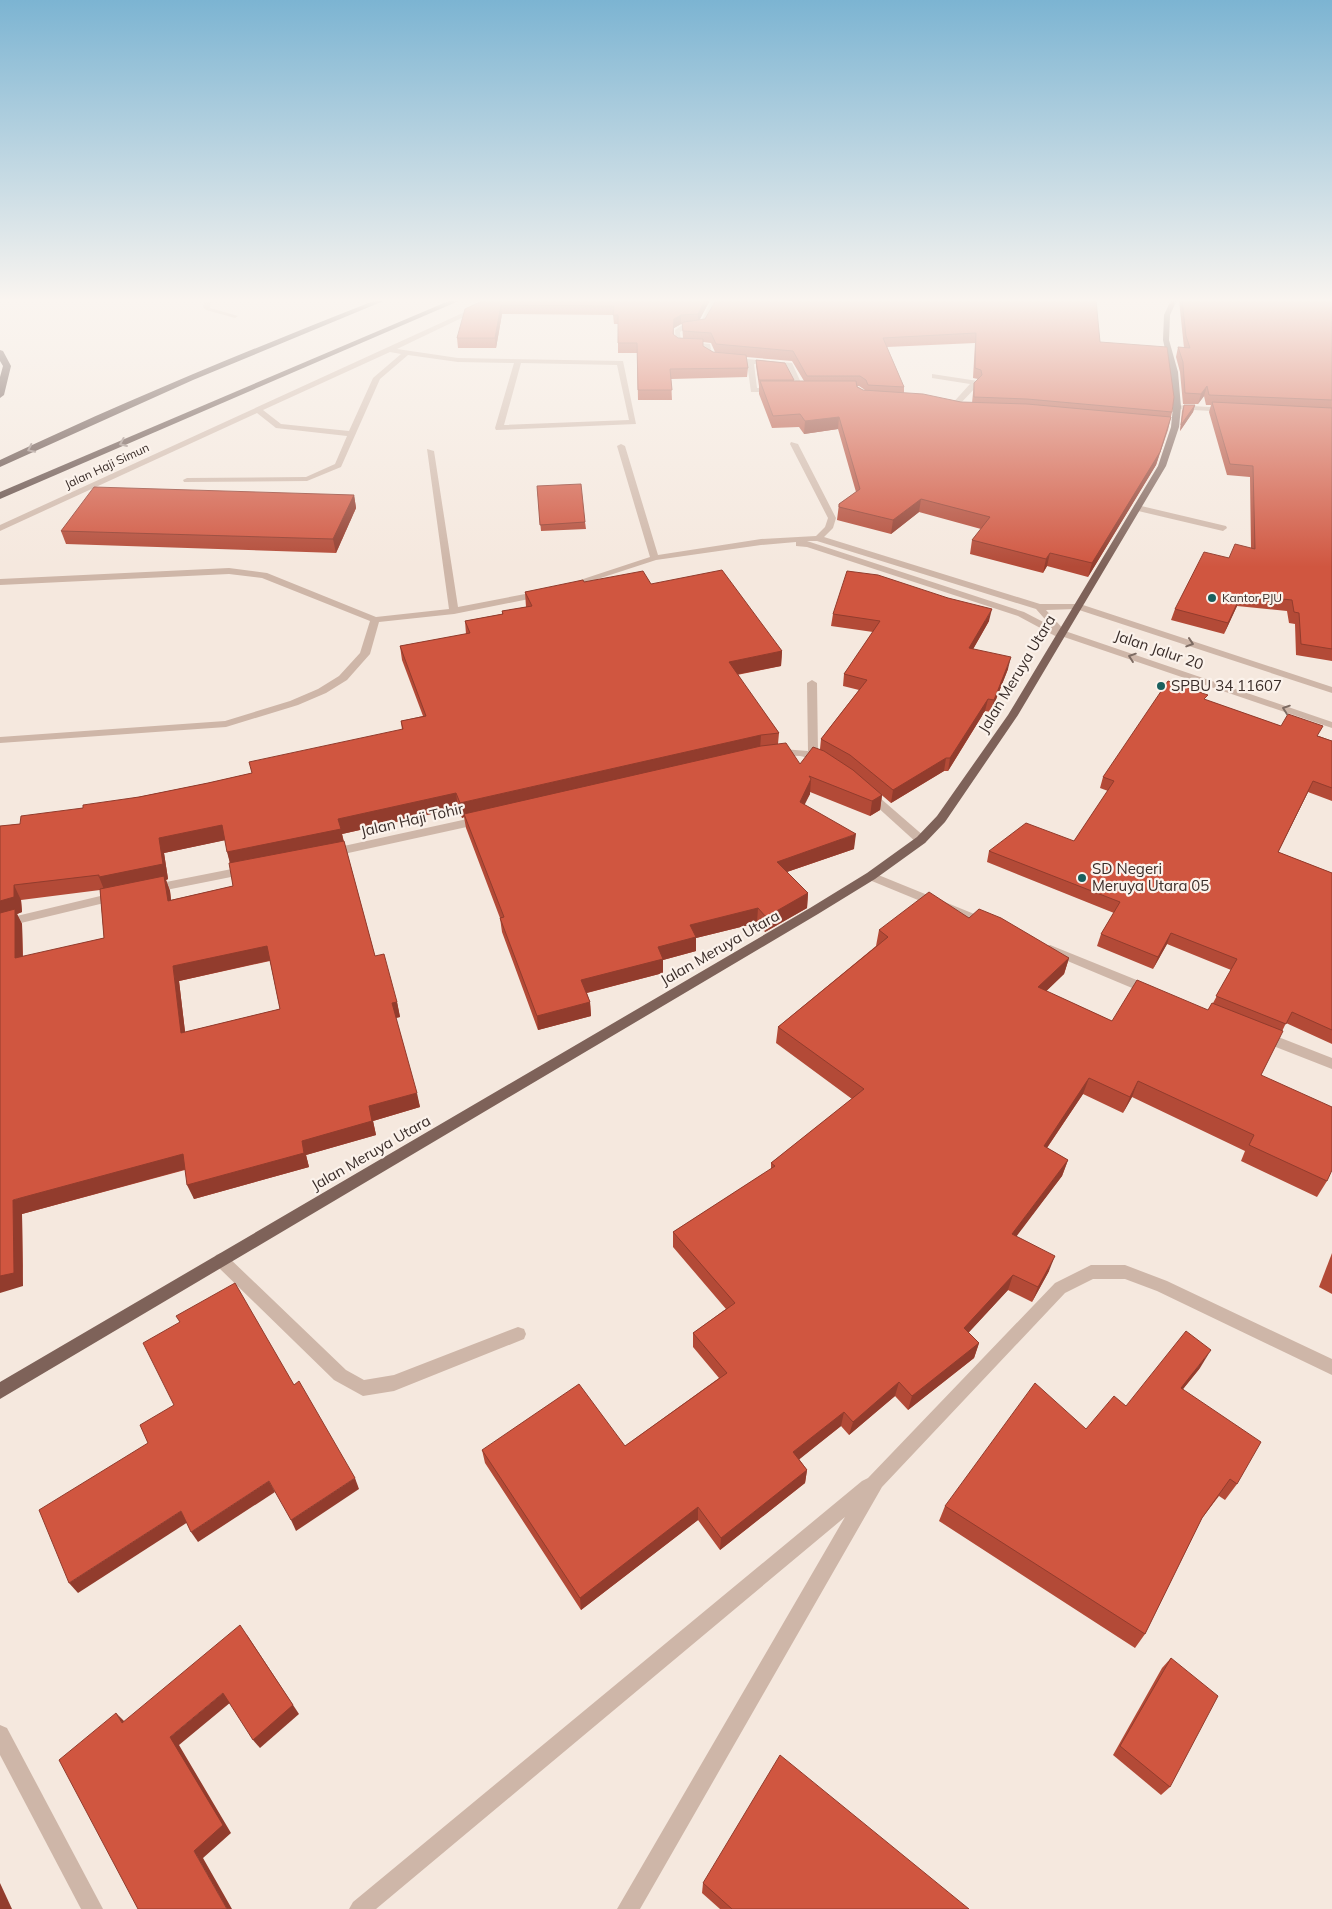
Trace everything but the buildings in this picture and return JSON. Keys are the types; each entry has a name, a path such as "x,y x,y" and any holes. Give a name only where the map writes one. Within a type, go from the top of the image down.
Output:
{"highway":[{"path":"0,464 77,427 164,389"},
{"path":"0,496 249,389"}],"main road":[{"name":"Jalan Meruya Utara","path":"0,1391 871,876 921,840 941,819 1013,715 1162,466 1177,407 1175,389"}],"street":[{"name":"Jalan Haji Simun","path":"0,528 303,389"},
{"path":"187,480 307,479 338,465 372,389"},
{"path":"510,389 499,428 633,422 626,389"},
{"path":"754,389 783,390"},
{"path":"958,411 954,406 969,389"},
{"path":"792,390 820,390"},
{"path":"942,407 967,411"},
{"path":"1177,407 1236,410"},
{"path":"258,410 279,426 352,434"},
{"path":"794,444 832,518 829,528 818,538"},
{"path":"621,446 655,558"},
{"path":"430,451 454,611"},
{"path":"1137,508 1223,528"},
{"path":"0,582 229,571 250,572 264,575 375,620 494,605 555,590 655,558 760,542 818,538 1040,607 1061,634"},
{"name":"Jalan Jalur 20","path":"636,571 652,564 674,559 777,543 808,544 1021,614 1061,634 1332,725"},
{"name":"Jalan Jalur 20","path":"1040,607 1077,606 1332,690"},
{"path":"0,740 226,724 294,703 322,691 343,678 364,654 372,638 375,620"},
{"path":"812,683 813,754"},
{"path":"760,755 788,751 813,754 831,764"},
{"path":"860,785 921,840"},
{"name":"Jalan Haji Tohir","path":"316,856 488,818"},
{"path":"0,924 84,902 258,867"},
{"path":"871,876 1000,929"},
{"path":"1037,944 1157,993"},
{"path":"1249,1030 1332,1064"},
{"path":"222,1260 340,1375 362,1388 394,1383 518,1334"},
{"path":"360,1909 876,1481 1060,1288 1091,1272 1125,1272 1162,1286 1332,1367"},
{"path":"628,1909 876,1481"},
{"path":"0,1735 92,1909"}],"place":[{"name":"Kantor PJU","path":"1212,598"},
{"name":"SPBU 34 11607","path":"1161,686"},
{"name":"SD Negeri Meruya Utara 05","path":"1082,878"}]}
